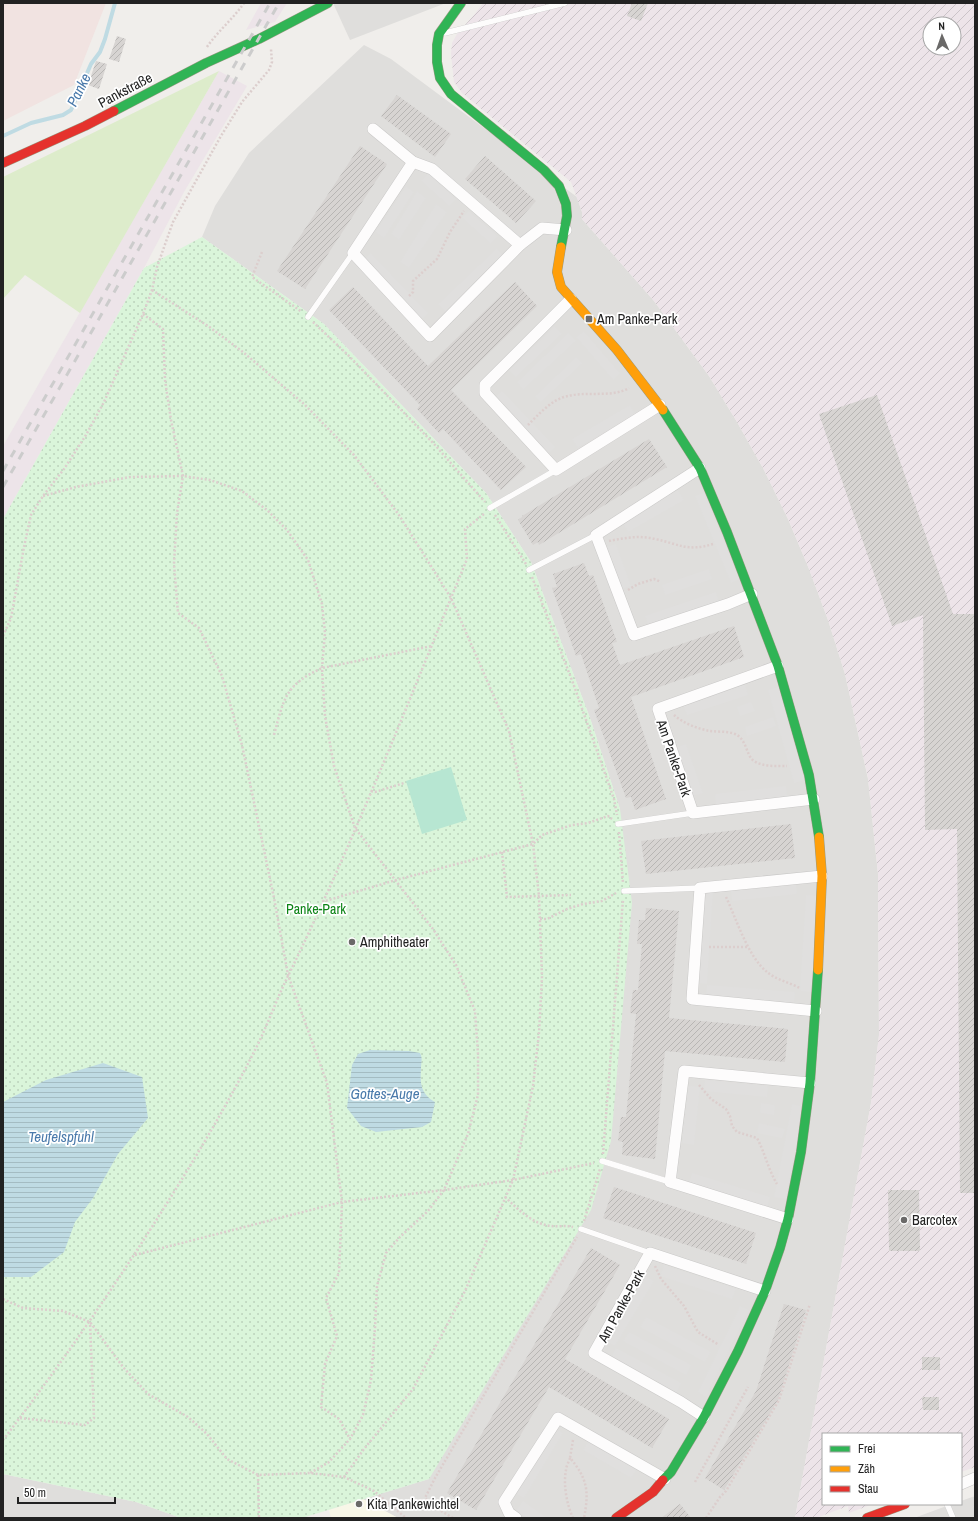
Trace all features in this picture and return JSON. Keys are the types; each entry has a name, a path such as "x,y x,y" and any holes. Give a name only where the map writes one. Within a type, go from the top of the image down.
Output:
{"street":[{"name":"Pankstraße","path":"3,164 85,126 206,63 259,39 328,3"},
{"path":"461,3 439,34 437,45 437,62 440,78 451,94 544,170 559,186 566,204 566,230 557,272 561,287 617,350 660,405 700,468 752,594 778,666 809,775 819,831 822,876 816,1010 810,1083 801,1152 788,1219 780,1248 765,1291 738,1351 704,1416 671,1472 653,1492 616,1518"},
{"path":"373,129 413,162 432,169 520,245"},
{"path":"413,162 353,253 430,336 520,245 542,228 566,230"},
{"path":"571,299 485,385 485,393 556,470 660,405"},
{"path":"700,468 598,539 634,636 728,604 752,594"},
{"name":"Am Panke-Park","path":"778,666 658,710 693,813 814,799"},
{"path":"816,1010 692,999 700,888 822,876"},
{"path":"788,1219 670,1182 684,1071 810,1083"},
{"name":"Am Panke-Park","path":"704,1416 594,1353 650,1253 765,1291"},
{"path":"516,1518 509,1513 504,1502 558,1418 665,1479"},
{"path":"962,1484 975,1478"},
{"path":"867,1518 902,1505"}],"lane":[{"path":"439,34 565,3"},
{"path":"308,317 353,253"},
{"path":"490,508 556,470"},
{"path":"529,570 598,539"},
{"path":"618,824 693,813"},
{"path":"624,891 700,888"},
{"path":"602,1161 670,1182"},
{"path":"581,1229 650,1253"},
{"path":"947,1505 953,1518"}],"path":[{"path":"206,63 206,49 212,39 234,17 244,3"},
{"path":"3,636 11,618 31,516 43,496 64,469 86,435 104,402 143,314 152,290 157,267 173,222 221,136 242,102 269,70 272,62 270,46"},
{"path":"413,292 413,281 437,259 450,232 463,212 471,203"},
{"path":"262,252 252,277 308,317 349,356 435,445 490,508 509,536 529,570 578,697 614,799 618,824 624,891 602,1161 581,1229 435,1478 425,1498 431,1506 453,1518"},
{"path":"152,290 208,326 243,352 304,404 354,455 399,515 451,598 509,731 533,844 539,896 542,977 534,1078 513,1180 465,1290 413,1389 364,1449 344,1478"},
{"path":"143,314 163,329 165,380 171,420 183,476 176,513 174,564 178,613 199,628 222,676 242,745 274,898 288,974 327,1083 342,1202 339,1273 326,1298 337,1336 325,1364 321,1407 339,1420 350,1439"},
{"path":"521,432 555,401 567,396 620,393 635,384"},
{"path":"43,496 76,487 130,477 183,476 210,480 242,491 267,510 287,530 308,560 322,604 326,633 322,668 325,716 334,766 355,828 433,929 456,964 475,1010 478,1054 478,1095 468,1134 444,1190 428,1211 400,1237 386,1253 377,1286 376,1328 371,1380 363,1415 350,1439 329,1462 310,1474"},
{"path":"3,1440 90,1322 134,1255 186,1173 247,1065 288,974 302,950 432,646 467,559 465,529 490,508"},
{"path":"598,539 639,536 682,547 700,547 713,544"},
{"path":"618,594 631,589 638,584 654,579 661,582"},
{"path":"274,735 282,703 290,689 307,675 322,668 432,646"},
{"path":"669,706 674,716 699,729 735,734 741,739 748,750 750,757 754,761 764,765 787,766"},
{"path":"371,791 376,792 404,783"},
{"path":"322,902 396,880 533,844 542,836 572,825 588,823 608,816 618,824"},
{"path":"502,852 507,898 571,895"},
{"path":"722,886 749,947 760,966 768,973 800,988"},
{"path":"540,919 547,919 567,909 583,904 602,901 612,895 624,891"},
{"path":"709,947 749,947"},
{"path":"683,1080 700,1086 711,1099 726,1108 730,1116 732,1126 737,1132 757,1138 763,1149 772,1176 777,1184"},
{"path":"134,1255 342,1202 513,1180 602,1161"},
{"path":"505,1197 524,1214 536,1222 550,1226 569,1226 581,1229"},
{"path":"650,1253 661,1278 684,1306 698,1332 719,1345"},
{"path":"4,1300 23,1308 63,1311 90,1322 123,1367 148,1394 188,1416 207,1434 227,1459 258,1475 310,1474 344,1478 374,1490 406,1518"},
{"path":"706,1518 720,1497 726,1492 779,1400 810,1304"},
{"path":"20,1418 85,1425 94,1418 90,1322"},
{"path":"695,1482 748,1387"},
{"path":"573,1518 567,1497 566,1470 570,1458 574,1427"},
{"path":"570,1458 578,1466 584,1476 586,1500 584,1518"},
{"path":"258,1475 259,1518"}],"shaded area":[{"path":"3,3 106,3 74,85 3,121"},
{"path":"261,3 287,3 275,22 246,30"},
{"path":"333,3 446,3 350,40"},
{"path":"483,3 975,3 975,1467 962,1472 962,1433 822,1433 822,1505 870,1505 849,1513 848,1506 816,1518 795,1518 871,1103 879,1035 878,874 868,778 845,674 828,620 788,519 764,470 709,376 654,301 582,219 582,212 571,182 462,93 454,82 451,54 452,43 457,34"},
{"path":"364,45 391,59 577,197 582,212 582,219 654,301 709,376 764,470 788,519 809,569 828,620 845,674 868,779 878,874 879,1035 871,1103 795,1518 398,1518 363,1499 429,1479 620,809 590,718 531,562 486,493 324,324 202,237 215,206 249,153"},
{"path":"219,71 247,86 184,192 144,268 3,519 3,446"},
{"path":"428,173 456,199 449,206 421,181"},
{"path":"406,186 414,192 384,238 375,232"},
{"path":"417,191 426,198 399,240 391,234"},
{"path":"436,204 447,212 409,268 400,262"},
{"path":"469,211 498,236 491,244 462,218"},
{"path":"497,248 504,256 445,312 438,304"},
{"path":"371,253 428,313 421,320 364,260"},
{"path":"555,326 562,334 516,377 509,370"},
{"path":"584,331 620,373 613,380 576,337"},
{"path":"568,333 576,341 523,390 517,382"},
{"path":"576,357 583,363 541,402 535,396"},
{"path":"502,391 555,447 548,454 494,398"},
{"path":"630,405 635,414 578,448 572,439"},
{"path":"678,490 684,500 628,532 622,522"},
{"path":"704,493 740,579 731,583 695,496"},
{"path":"616,544 631,586 621,589 607,547"},
{"path":"709,569 712,579 665,595 662,585"},
{"path":"716,592 719,603 649,626 645,616"},
{"path":"745,684 748,695 687,715 683,705"},
{"path":"779,687 805,780 794,783 768,690"},
{"path":"751,702 755,711 740,716 737,707"},
{"path":"773,717 776,726 747,736 745,727"},
{"path":"686,744 703,793 692,796 675,748"},
{"path":"786,786 787,797 716,805 715,794"},
{"path":"796,883 797,894 732,901 731,890"},
{"path":"704,891 713,891 707,984 698,983"},
{"path":"806,895 818,896 812,992 801,991 800,988"},
{"path":"707,985 795,992 794,1003 706,996"},
{"path":"705,1080 768,1086 767,1097 704,1091"},
{"path":"688,1086 700,1087 694,1145 682,1143"},
{"path":"761,1103 775,1105 774,1115 760,1113"},
{"path":"792,1104 804,1107 786,1199 774,1197"},
{"path":"759,1123 785,1129 782,1138 757,1133"},
{"path":"692,1173 770,1197 767,1207 689,1184"},
{"path":"664,1265 736,1289 732,1299 660,1276"},
{"path":"645,1276 654,1281 615,1346 606,1341"},
{"path":"740,1306 749,1310 706,1397 698,1392"},
{"path":"646,1317 711,1352 705,1362 640,1327"},
{"path":"629,1332 691,1365 686,1375 623,1341"},
{"path":"616,1348 681,1383 676,1393 611,1358"},
{"path":"554,1428 563,1433 524,1498 515,1493"},
{"path":"589,1440 637,1469 631,1478 583,1450"},
{"path":"3,1474 136,1502 181,1518 3,1518"},
{"path":"975,1496 975,1518 914,1518 949,1505 962,1505 962,1501"},
{"name":"Kita Pankewichtel","path":"363,1499 398,1518 331,1518 329,1510"},
{"path":"523,1501 547,1518 527,1518 516,1511"}],"green space":[{"path":"219,71 80,313 25,275 3,299 3,177"},
{"name":"Panke-Park","path":"202,237 324,324 486,493 531,562 590,718 620,809 632,903 611,1141 591,1210 429,1479 302,1518 181,1518 136,1502 3,1474 3,519 144,268"},
{"path":"451,767 467,820 422,834 406,781"}],"water":[{"name":"Gottes-Auge","path":"370,1050 409,1051 420,1053 422,1059 422,1088 427,1096 435,1102 431,1122 422,1127 376,1132 361,1126 347,1108 352,1065 358,1054"},
{"name":"Teufelspfuhl","path":"103,1063 142,1077 148,1118 118,1154 93,1198 75,1222 64,1252 31,1277 3,1277 3,1102 46,1080"}],"building":[{"path":"632,3 648,3 641,21 627,16"},
{"path":"117,36 126,39 119,62 109,59"},
{"path":"96,61 107,64 99,89 88,85"},
{"path":"397,95 451,134 435,157 381,116"},
{"path":"360,146 387,164 305,289 277,271"},
{"path":"485,156 536,201 516,223 465,179"},
{"path":"515,282 537,306 451,390 526,467 501,490 443,429 439,433 417,409 420,405 329,310 353,287 428,366"},
{"path":"877,395 953,614 975,614 975,1193 960,1193 957,829 925,830 923,615 892,626 819,414"},
{"path":"649,439 667,467 539,545 538,542 533,545 518,520 522,516"},
{"path":"584,563 589,576 593,575 617,642 612,643 620,665 734,626 744,657 631,697 666,799 635,810 631,797 626,798 594,710 599,708 581,654 576,656 552,588 557,587 553,574"},
{"path":"791,824 795,858 646,874 641,841"},
{"path":"646,908 679,911 669,1018 788,1029 785,1062 665,1051 655,1159 622,1155 623,1142 618,1141 621,1117 626,1117 636,1014 630,1013 633,990 638,990 642,944 637,944 639,920 645,920"},
{"path":"614,1187 756,1233 746,1264 603,1218"},
{"name":"Barcotex","path":"888,1190 919,1190 920,1251 889,1251"},
{"path":"591,1248 620,1265 565,1359 669,1419 652,1448 549,1387 476,1510 447,1493"},
{"path":"784,1304 806,1310 778,1400 724,1490 705,1478 756,1391"},
{"path":"922,1357 940,1357 940,1370 922,1370"},
{"path":"922,1397 939,1397 939,1410 923,1410"},
{"path":"680,1504 691,1518 661,1518"}],"waterway":[{"name":"Panke","path":"3,136 31,123 63,115 71,110 91,64 100,52 115,3"}],"railway":[{"path":"3,471 270,3"},
{"path":"3,487 279,3"}],"traffic: fast":[{"path":"114,111 206,63 259,39 328,3"},
{"path":"461,3 439,34 437,45 437,62 440,78 451,94 544,170 559,186 566,204 567,216 561,247"},
{"path":"663,410 700,468 727,532 778,666 809,775 819,837"},
{"path":"663,1480 671,1472 704,1417 738,1351 765,1291 780,1248 788,1219 801,1152 810,1083 818,970"}],"traffic: slow":[{"path":"561,247 557,272 561,287 617,350 663,410"},
{"path":"818,970 822,876 819,837"}],"traffic: jam":[{"path":"3,163 85,126 114,111"},
{"path":"616,1518 653,1492 663,1480"},
{"path":"867,1518 902,1505"}],"place":[{"name":"Am Panke-Park","path":"589,319"},
{"name":"Amphitheater","path":"352,942"},
{"name":"Barcotex","path":"904,1220"},
{"name":"Kita Pankewichtel","path":"359,1504"}]}
